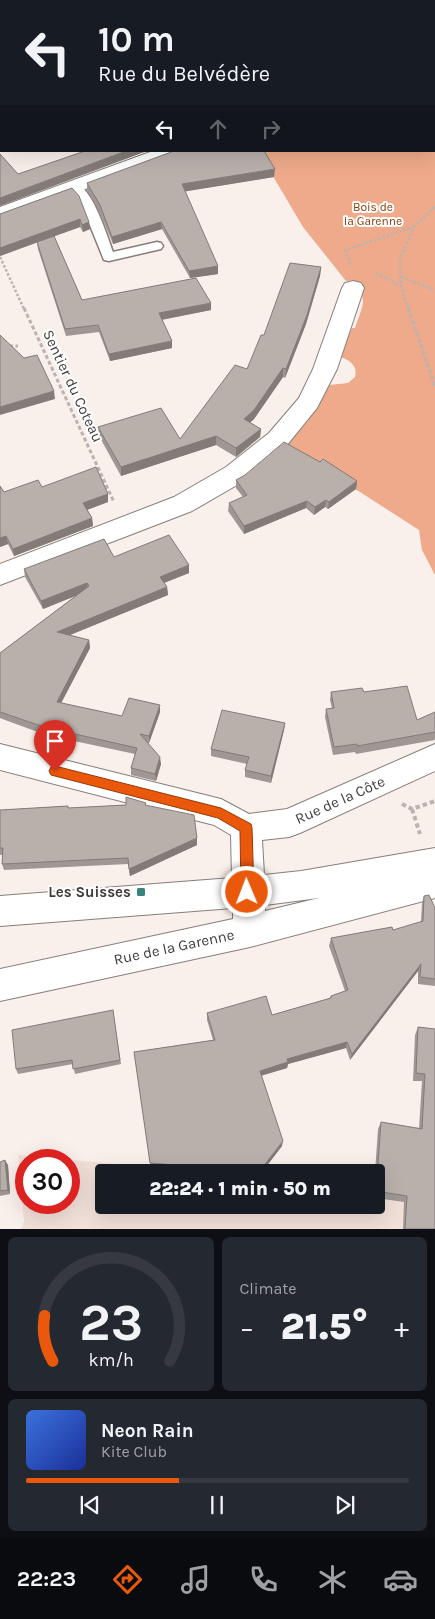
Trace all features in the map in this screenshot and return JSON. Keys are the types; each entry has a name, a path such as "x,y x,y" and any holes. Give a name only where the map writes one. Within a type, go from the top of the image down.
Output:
{"street":[{"path":"0,214 169,152"},
{"path":"0,575 183,504 235,474 278,439 309,402 325,369 353,288"},
{"path":"0,757 221,813 246,828 250,931"},
{"name":"Rue de la Côte","path":"246,828 289,823 435,757"},
{"path":"0,911 247,892 301,886 429,853"},
{"name":"Rue de la Garenne","path":"0,985 250,931 435,883"}],"lane":[{"path":"75,187 87,202 109,257 157,246"}],"path":[{"path":"435,207 414,227 400,258 401,286 413,329 435,386"},
{"path":"348,260 346,250 414,227"},
{"name":"Sentier du Coteau","path":"0,257 124,526"},
{"path":"400,277 435,290"},
{"path":"5,344 12,347 18,346"},
{"path":"429,853 412,809 435,801"}],"shaded area":[{"path":"80,1161 117,1164 95,1164 95,1214 385,1214 385,1197 435,1205 435,1229 21,1229 24,1221 23,1214 80,1214"}],"green space":[{"name":"Bois de la Garenne","path":"259,152 435,152 435,575 422,550 419,530 287,445 308,421 329,385 348,383 355,377 356,373 352,364 340,357 352,328 355,328 363,303 359,287 354,280 346,281 303,227"}],"building":[{"path":"82,152 123,152 0,198 0,154 18,174"},
{"path":"171,152 265,152 275,169 182,184 218,266 189,271 161,222 112,237 100,205 87,183"},
{"path":"72,188 79,196 89,222 82,225 80,219 0,248 0,214"},
{"path":"54,236 82,300 196,278 211,303 159,313 172,341 109,354 98,325 65,329 37,242"},
{"path":"290,263 321,267 307,315 286,369 283,368 254,410 244,419 261,429 236,448 216,436 121,467 98,427 161,408 180,439 235,365 247,369 261,335 264,335"},
{"path":"0,335 24,358 37,355 54,391 0,407"},
{"path":"284,442 320,462 323,459 357,481 329,502 326,500 315,507 307,501 244,526 229,503 247,495 236,480 245,475"},
{"path":"96,467 108,494 83,503 92,518 13,549 6,536 0,538 0,486 4,492 38,480 42,487"},
{"path":"169,535 189,565 160,577 167,587 57,632 89,640 57,702 122,716 129,698 160,705 149,736 140,734 160,757 155,774 131,768 137,748 44,727 0,712 0,653 89,586 87,583 41,601 24,569 104,539 114,557"},
{"path":"407,686 417,720 435,712 435,732 357,746 357,744 334,747 326,709 334,708 331,692 362,688 364,692"},
{"path":"222,710 285,723 271,776 245,770 249,757 211,749"},
{"path":"126,797 146,803 145,805 194,815 197,838 129,869 128,858 2,864 3,848 0,848 0,810 126,805"},
{"path":"429,895 435,908 435,979 420,977 421,964 352,1054 347,1042 287,1059 288,1062 260,1071 283,1141 265,1164 150,1163 134,1052 215,1040 207,1013 266,996 272,1015 331,998 331,996 348,990 331,938 392,927 393,930 423,921 424,896"},
{"path":"113,1010 120,1060 73,1069 72,1060 16,1069 12,1030"},
{"path":"418,1027 435,1029 435,1229 405,1229 407,1196 385,1192 385,1164 378,1164 381,1122 422,1129 425,1074 416,1073"},
{"path":"5,1160 8,1190 0,1191 0,1162"}],"place":[{"name":"Les Suisses","path":"141,892"}],"route":[{"path":"55,771 221,813 246,828 247,892"}]}
